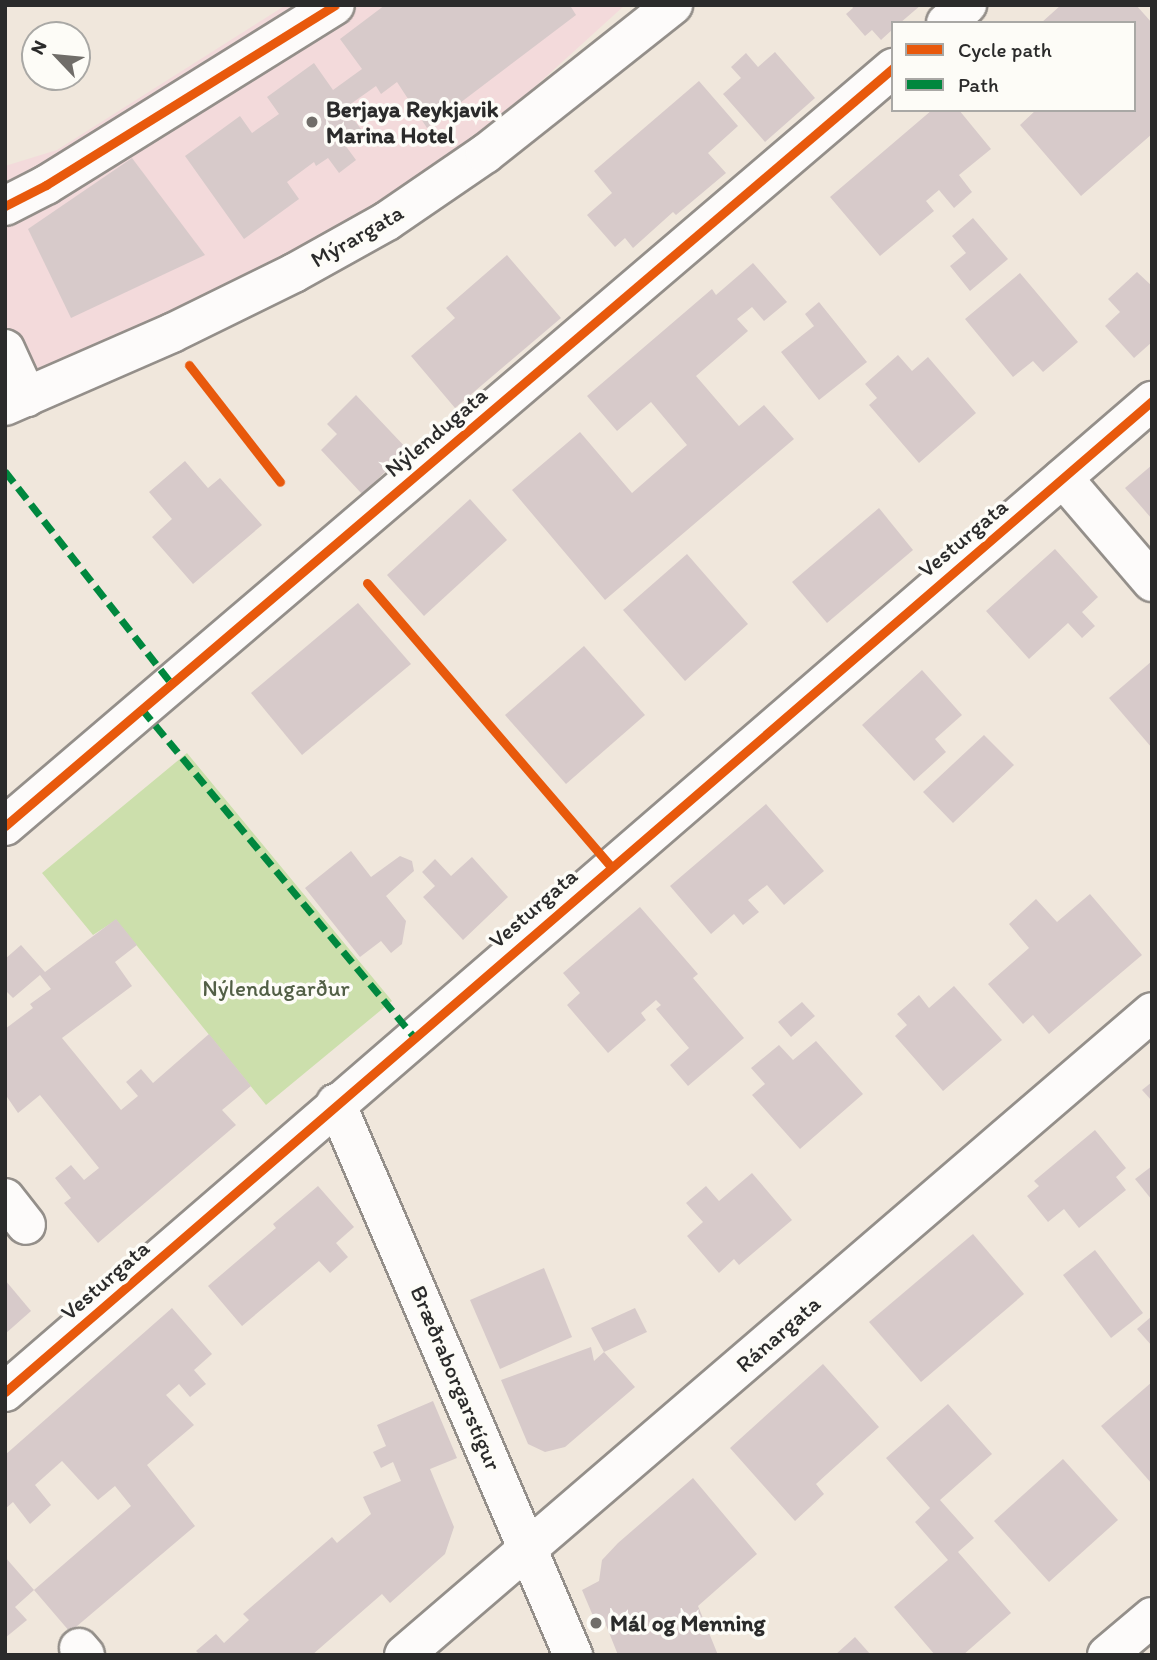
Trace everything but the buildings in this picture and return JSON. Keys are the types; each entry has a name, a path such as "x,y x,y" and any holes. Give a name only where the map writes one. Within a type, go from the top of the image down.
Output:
{"street":[{"path":"5,206 58,178 335,5"},
{"name":"Mýrargata","path":"16,402 184,327 294,273 387,221 485,153 673,5"},
{"path":"948,21 967,5"},
{"name":"Nýlendugata","path":"5,826 891,70"},
{"path":"5,349 16,402"},
{"name":"Vesturgata","path":"5,1392 336,1103 1152,401"},
{"path":"1063,478 1152,582"},
{"name":"Ránargata","path":"404,1655 1152,1012"},
{"name":"Bræðraborgarstígur","path":"336,1103 573,1655"},
{"path":"1107,1655 1152,1617"}],"shaded area":[{"path":"286,5 625,5 387,221 29,398 5,327 5,166 57,150"}],"green space":[{"name":"Nýlendugarður","path":"187,753 392,1001 266,1105 116,920 93,935 42,873"}],"marked path":[{"path":"5,471 172,684"},
{"path":"142,709 414,1037"}],"cycle path":[{"path":"5,206 46,185 335,5"},
{"path":"5,826 891,70"},
{"path":"189,365 280,482"},
{"path":"5,1392 1152,401"},
{"path":"367,583 610,866"}],"place":[{"name":"Berjaya Reykjavik Marina Hotel","path":"312,122"},
{"name":"Mál og Menning","path":"596,1623"}]}
